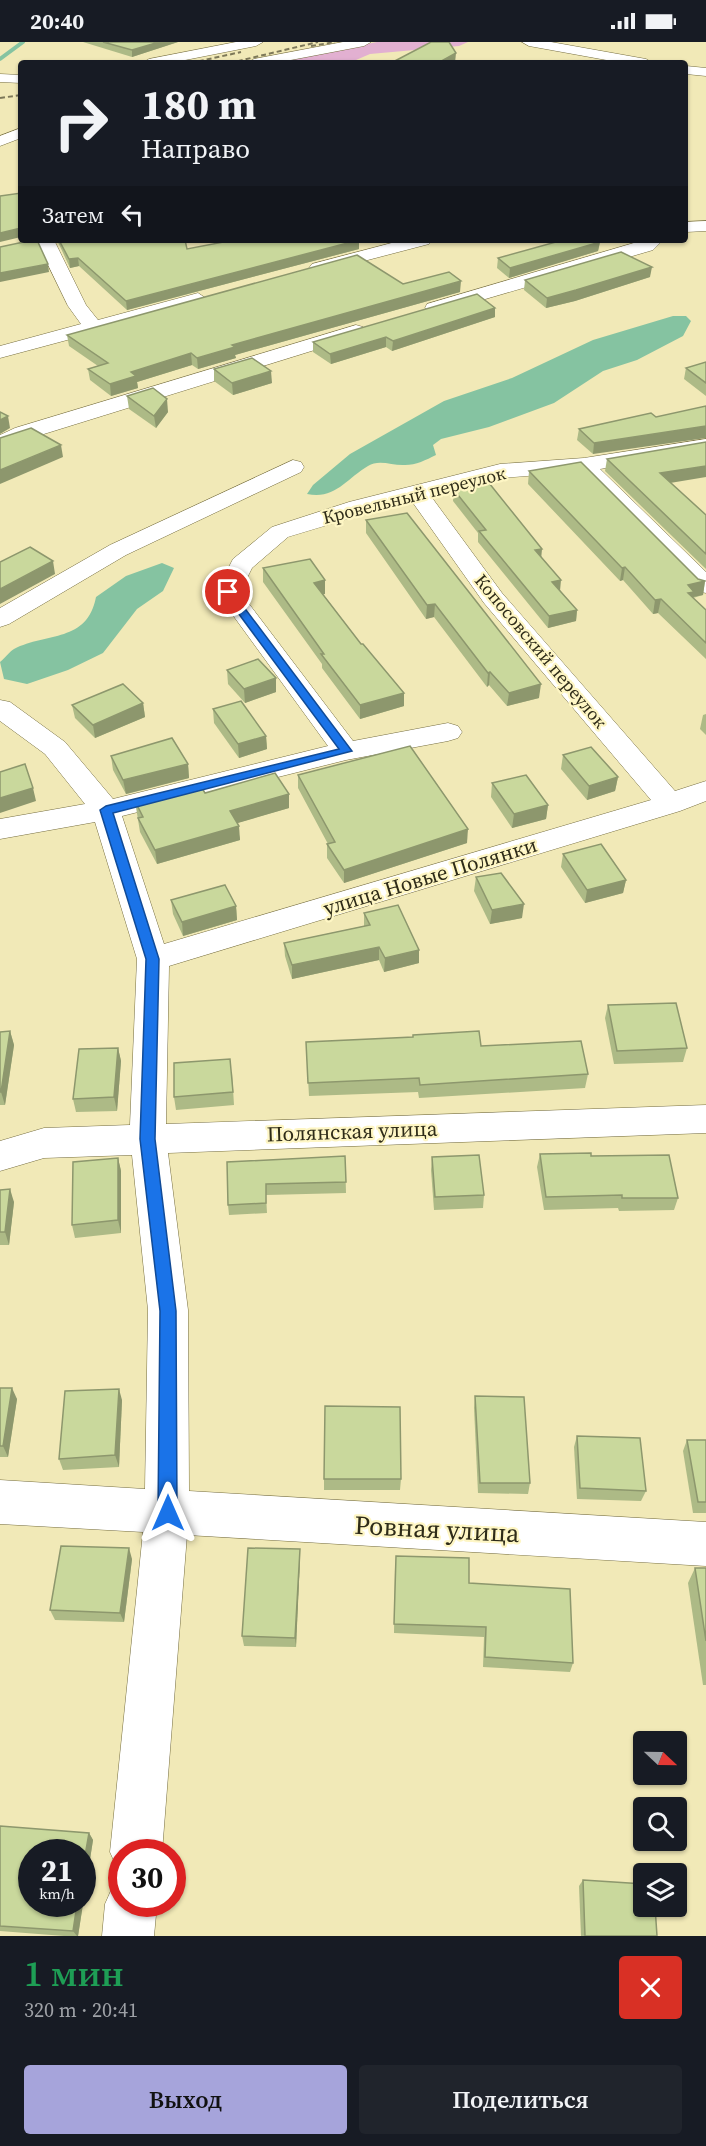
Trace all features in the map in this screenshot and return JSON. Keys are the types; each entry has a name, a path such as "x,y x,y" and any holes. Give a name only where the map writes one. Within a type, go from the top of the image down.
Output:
{"street":[{"path":"164,60 256,42"},
{"path":"270,60 364,42"},
{"path":"529,42 629,60"},
{"path":"688,70 706,72"},
{"path":"0,78 18,79"},
{"path":"0,141 18,134"},
{"path":"688,227 706,226"},
{"path":"38,243 77,306 93,327"},
{"path":"298,273 412,243"},
{"path":"421,312 647,246 650,243"},
{"path":"0,352 218,294"},
{"path":"0,443 23,433 173,385 376,325"},
{"name":"Кровельный переулок","path":"346,751 228,592 242,564 280,532 357,507 500,471 584,465 706,445"},
{"path":"584,465 706,586"},
{"path":"0,619 118,550 293,467"},
{"name":"Копосовский переулок","path":"417,493 492,598 670,804"},
{"path":"0,708 55,748 106,810 153,959 148,1139 168,1311 168,1513 137,1839"},
{"path":"0,829 106,810 346,751 448,732"},
{"name":"улица Новые Полянки","path":"153,959 670,804 706,790"},
{"name":"Полянская улица","path":"0,1156 44,1143 706,1119"},
{"name":"Ровная улица","path":"0,1502 706,1544"},
{"path":"128,1936 130,1917"}],"shaded area":[{"path":"377,42 468,42 459,46 370,54 356,60 284,60"},
{"path":"673,316 686,316 691,321 683,336 637,360 603,371 554,403 489,427 441,439 433,445 436,455 421,462 405,465 372,464 333,491 317,495 307,494 313,485 350,454 444,401 512,378 593,340"},
{"path":"162,563 174,568 163,591 137,609 103,653 68,670 27,684 4,679 0,662 12,650 75,629 91,612 96,597 126,576"}],"building":[{"path":"103,42 159,42 132,50"},
{"path":"431,42 449,42 456,53 443,60 397,60"},
{"path":"18,193 18,229 0,233 0,196"},
{"path":"19,243 38,243 48,264 0,273 0,247"},
{"path":"61,243 186,243 187,249 218,243 348,243 126,301 78,258 69,259"},
{"path":"552,243 597,243 510,268 498,258"},
{"path":"621,252 652,267 547,298 525,280"},
{"path":"357,255 403,284 449,272 461,281 232,345 235,347 197,358 191,353 131,372 136,376 110,384 88,369 108,363 67,335"},
{"path":"477,294 495,308 393,341 386,337 330,354 313,342"},
{"path":"252,358 271,371 232,383 214,369"},
{"path":"706,362 706,383 686,368"},
{"path":"153,388 167,399 154,416 127,396"},
{"path":"706,406 706,426 594,443 579,429 651,413 656,417"},
{"path":"0,412 8,416 0,420"},
{"path":"31,428 61,445 0,470 0,438"},
{"path":"706,442 706,466 660,473 706,515 706,554 607,459"},
{"path":"581,462 698,579 705,581 688,585 694,592 688,593 706,610 706,643 661,599 655,600 625,567 622,568 529,471"},
{"path":"489,483 542,549 535,550 561,580 552,582 577,610 549,616 479,531 486,530 454,490"},
{"path":"407,513 541,684 509,693 490,672 488,673 435,604 427,605 366,520"},
{"path":"30,547 53,561 0,589 0,562"},
{"path":"310,559 325,580 314,583 361,644 404,693 360,705 321,654 324,654 263,568"},
{"path":"258,659 276,678 244,689 227,670"},
{"path":"123,684 143,703 93,725 72,705"},
{"path":"241,701 266,736 238,744 213,709"},
{"path":"172,738 188,764 123,780 111,756"},
{"path":"410,746 468,829 344,870 327,844 335,842 298,775"},
{"path":"591,747 618,777 589,786 563,755"},
{"path":"25,764 33,788 0,798 0,772"},
{"path":"275,773 289,794 230,811 239,826 155,850 138,818 143,817 135,801 200,785 205,793"},
{"path":"526,775 548,805 514,814 492,783"},
{"path":"601,844 626,880 587,890 563,854"},
{"path":"501,873 524,904 492,910 476,877"},
{"path":"225,885 236,906 182,922 171,900"},
{"path":"398,905 419,950 385,958 379,947 292,965 284,943 370,925 364,913"},
{"path":"676,1003 687,1048 617,1051 608,1005"},
{"path":"10,1031 1,1092 0,1092 0,1032"},
{"path":"479,1031 481,1046 581,1041 588,1074 420,1085 419,1078 308,1083 306,1042"},
{"path":"118,1048 114,1097 73,1099 79,1049"},
{"path":"230,1059 233,1092 174,1097 174,1063"},
{"path":"591,1153 591,1156 669,1155 678,1198 622,1198 622,1195 546,1197 540,1154"},
{"path":"479,1155 484,1195 435,1197 432,1157"},
{"path":"345,1156 346,1182 266,1184 266,1203 228,1205 227,1162"},
{"path":"118,1158 118,1220 72,1225 73,1162"},
{"path":"10,1189 5,1232 0,1232 0,1190"},
{"path":"0,1388 12,1388 3,1446 0,1446"},
{"path":"119,1389 115,1455 59,1459 65,1391"},
{"path":"475,1396 524,1397 530,1483 480,1483"},
{"path":"325,1406 400,1407 401,1479 324,1479"},
{"path":"577,1436 640,1438 646,1491 580,1488"},
{"path":"687,1440 706,1440 706,1502 698,1502"},
{"path":"61,1546 129,1548 120,1613 50,1610"},
{"path":"248,1548 300,1549 295,1638 242,1636"},
{"path":"396,1556 469,1558 469,1583 570,1589 573,1663 485,1657 486,1627 394,1624"},
{"path":"695,1568 706,1568 706,1641"},
{"path":"0,1826 89,1833 88,1839 18,1839 18,1917 75,1917 73,1931 0,1926"},
{"path":"583,1880 633,1883 633,1917 656,1917 657,1936 585,1936"}],"waterway":[{"path":"0,59 23,42"}],"railway":[{"path":"243,60 318,42"},
{"path":"311,46 335,42"},
{"path":"205,60 241,52"},
{"path":"0,98 18,95"}],"route":[{"path":"168,1513 168,1311 148,1139 153,959 106,810 346,751 228,592"}]}
